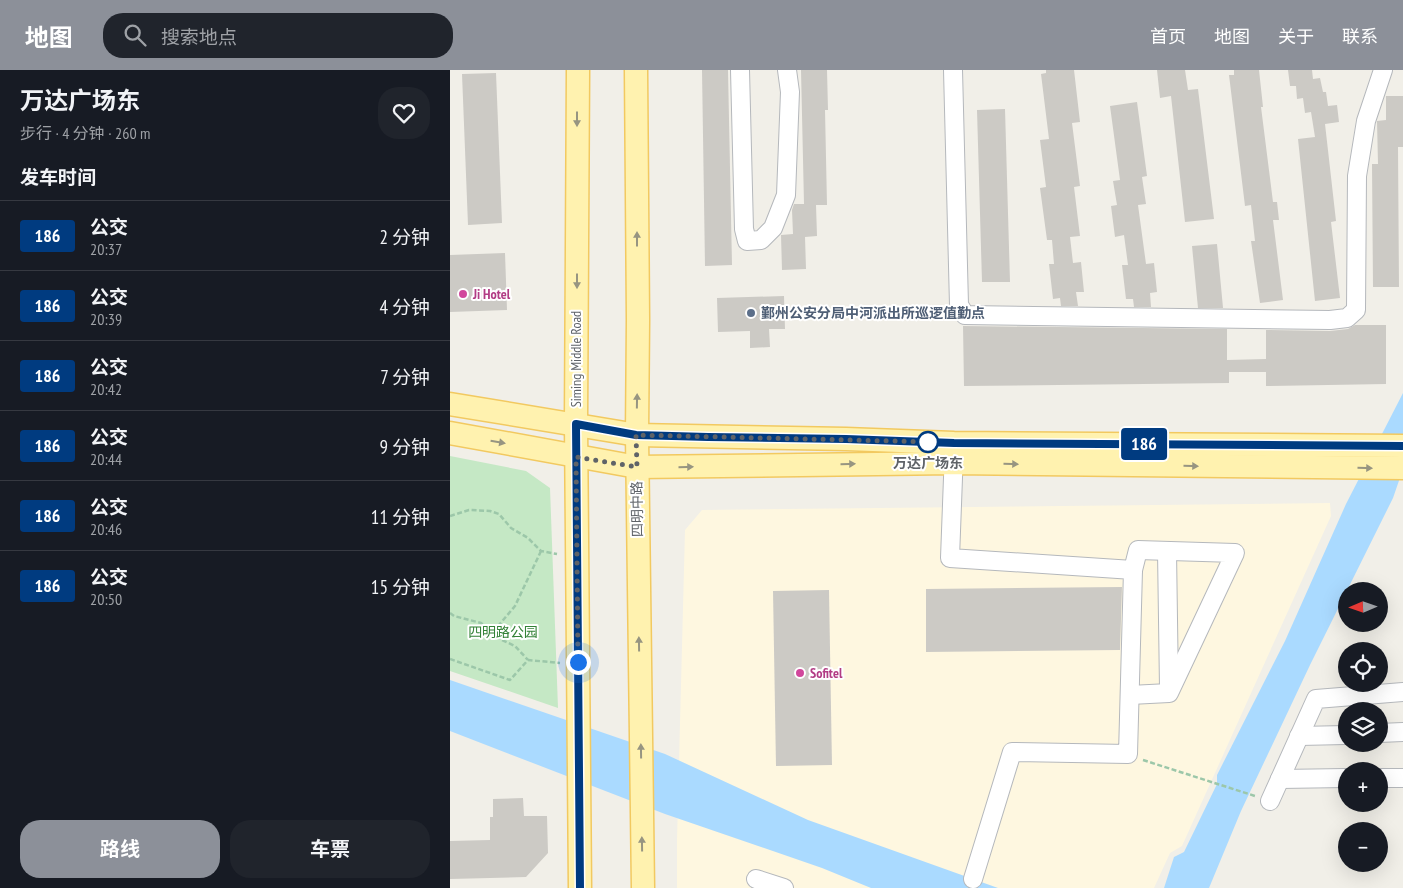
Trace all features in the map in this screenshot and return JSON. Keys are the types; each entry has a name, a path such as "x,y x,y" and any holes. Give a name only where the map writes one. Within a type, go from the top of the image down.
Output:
{"main road":[{"name":"Siming Middle Road","path":"578,70 576,457 580,888"},
{"name":"四明中路","path":"636,70 638,320 636,435 643,888"},
{"path":"450,404 636,435 846,439 954,453"},
{"path":"450,433 637,467 954,453 1325,457 1403,468"},
{"path":"1325,457 1403,446"}],"street":[{"path":"740,70 744,229 747,241 761,240 773,228 786,194 790,92 787,70"},
{"path":"953,70 959,305 965,315 1330,320 1347,318 1356,310 1357,176 1366,121 1383,70"},
{"path":"954,453 950,558 1134,570"},
{"path":"974,878 1012,752 1128,754 1134,570 1138,550 1235,553 1169,693"},
{"path":"1167,551 1169,693"},
{"path":"1270,801 1316,699 1403,692"},
{"path":"1130,695 1169,693"},
{"path":"1388,733 1403,732"},
{"path":"1299,736 1338,734"},
{"path":"1280,779 1338,778"},
{"path":"1388,778 1403,778"},
{"path":"756,879 784,888"}],"path":[{"path":"450,516 469,510 490,511 499,514 511,528 528,538 542,551 557,554"},
{"path":"493,632 515,606 542,551"},
{"path":"450,613 454,616 481,623 502,640 515,646 528,660 560,663"},
{"path":"450,659 510,680 528,660"},
{"path":"1128,754 1239,791"}],"shaded area":[{"path":"1330,503 1331,516 1182,846 1170,853 1154,888 677,888 685,530 702,510"}],"green space":[{"name":"四明路公园","path":"450,456 526,471 550,488 558,708 450,671"}],"water":[{"path":"1403,393 1403,469 1393,498 1351,582 1338,582 1338,609 1241,811 1209,888 1164,888 1174,857 1184,852 1217,784 1217,775 1285,641 1346,504"},
{"path":"450,680 665,754 808,820 998,888 871,888 822,868 665,814 450,731"}],"building":[{"path":"702,70 728,70 732,265 705,266"},
{"path":"801,70 827,70 828,110 825,110 827,205 816,205 817,236 805,237 806,269 782,270 781,235 793,234 792,210 794,204 804,204"},
{"path":"1046,70 1074,70 1080,122 1072,123 1080,186 1074,187 1080,236 1070,237 1073,263 1081,262 1084,292 1076,292 1078,306 1061,306 1060,298 1053,299 1049,264 1054,264 1052,240 1047,240 1040,188 1046,187 1040,140 1049,139 1041,74 1046,73"},
{"path":"1157,70 1185,70 1188,90 1198,89 1214,219 1185,222 1171,96 1160,98"},
{"path":"1234,70 1259,70 1263,107 1261,107 1273,202 1277,202 1279,220 1273,220 1283,300 1260,303 1251,241 1255,241 1251,205 1245,206 1229,75 1234,75"},
{"path":"1288,70 1312,70 1313,79 1320,78 1323,92 1326,92 1328,106 1337,105 1339,122 1325,124 1336,221 1331,222 1340,298 1315,301 1298,139 1315,137 1311,112 1305,113 1303,98 1297,99 1296,86 1290,86"},
{"path":"496,73 502,223 468,225 462,74"},
{"path":"1386,96 1403,96 1403,147 1398,147 1399,287 1373,287 1372,164 1378,164 1377,121 1386,120"},
{"path":"1137,102 1147,176 1142,177 1146,204 1138,205 1146,264 1154,263 1157,292 1150,293 1151,307 1134,307 1133,299 1126,299 1122,265 1128,265 1124,235 1115,237 1111,206 1117,205 1113,181 1120,180 1110,106"},
{"path":"1005,109 1010,282 982,282 977,110"},
{"path":"1217,244 1223,308 1198,308 1192,246"},
{"path":"505,253 507,310 450,312 450,255"},
{"name":"鄞州公安分局中河派出所巡逻值勤点","path":"784,296 785,329 769,329 770,347 750,348 750,331 718,332 717,298"},
{"path":"1355,325 1386,325 1386,384 1266,386 1266,372 1229,372 1229,383 964,386 963,326 1227,329 1227,360 1266,359 1266,330 1330,331 1348,329"},
{"path":"1122,587 1120,650 926,652 926,589"},
{"path":"829,590 832,765 776,766 773,591"},
{"path":"523,798 524,816 547,816 548,853 526,877 450,879 450,841 490,840 490,817 493,817 493,799"}],"bus line":[{"name":"186","path":"580,888 576,424 636,435 708,437 954,443 1403,446"}],"place":[{"name":"Ji Hotel","path":"463,294"},
{"name":"鄞州公安分局中河派出所巡逻值勤点","path":"751,313"},
{"name":"万达广场东","path":"928,442"},
{"name":"Sofitel","path":"800,673"}],"route":[{"path":"578,662 576,457 637,467 636,435 936,442 928,442"}]}
